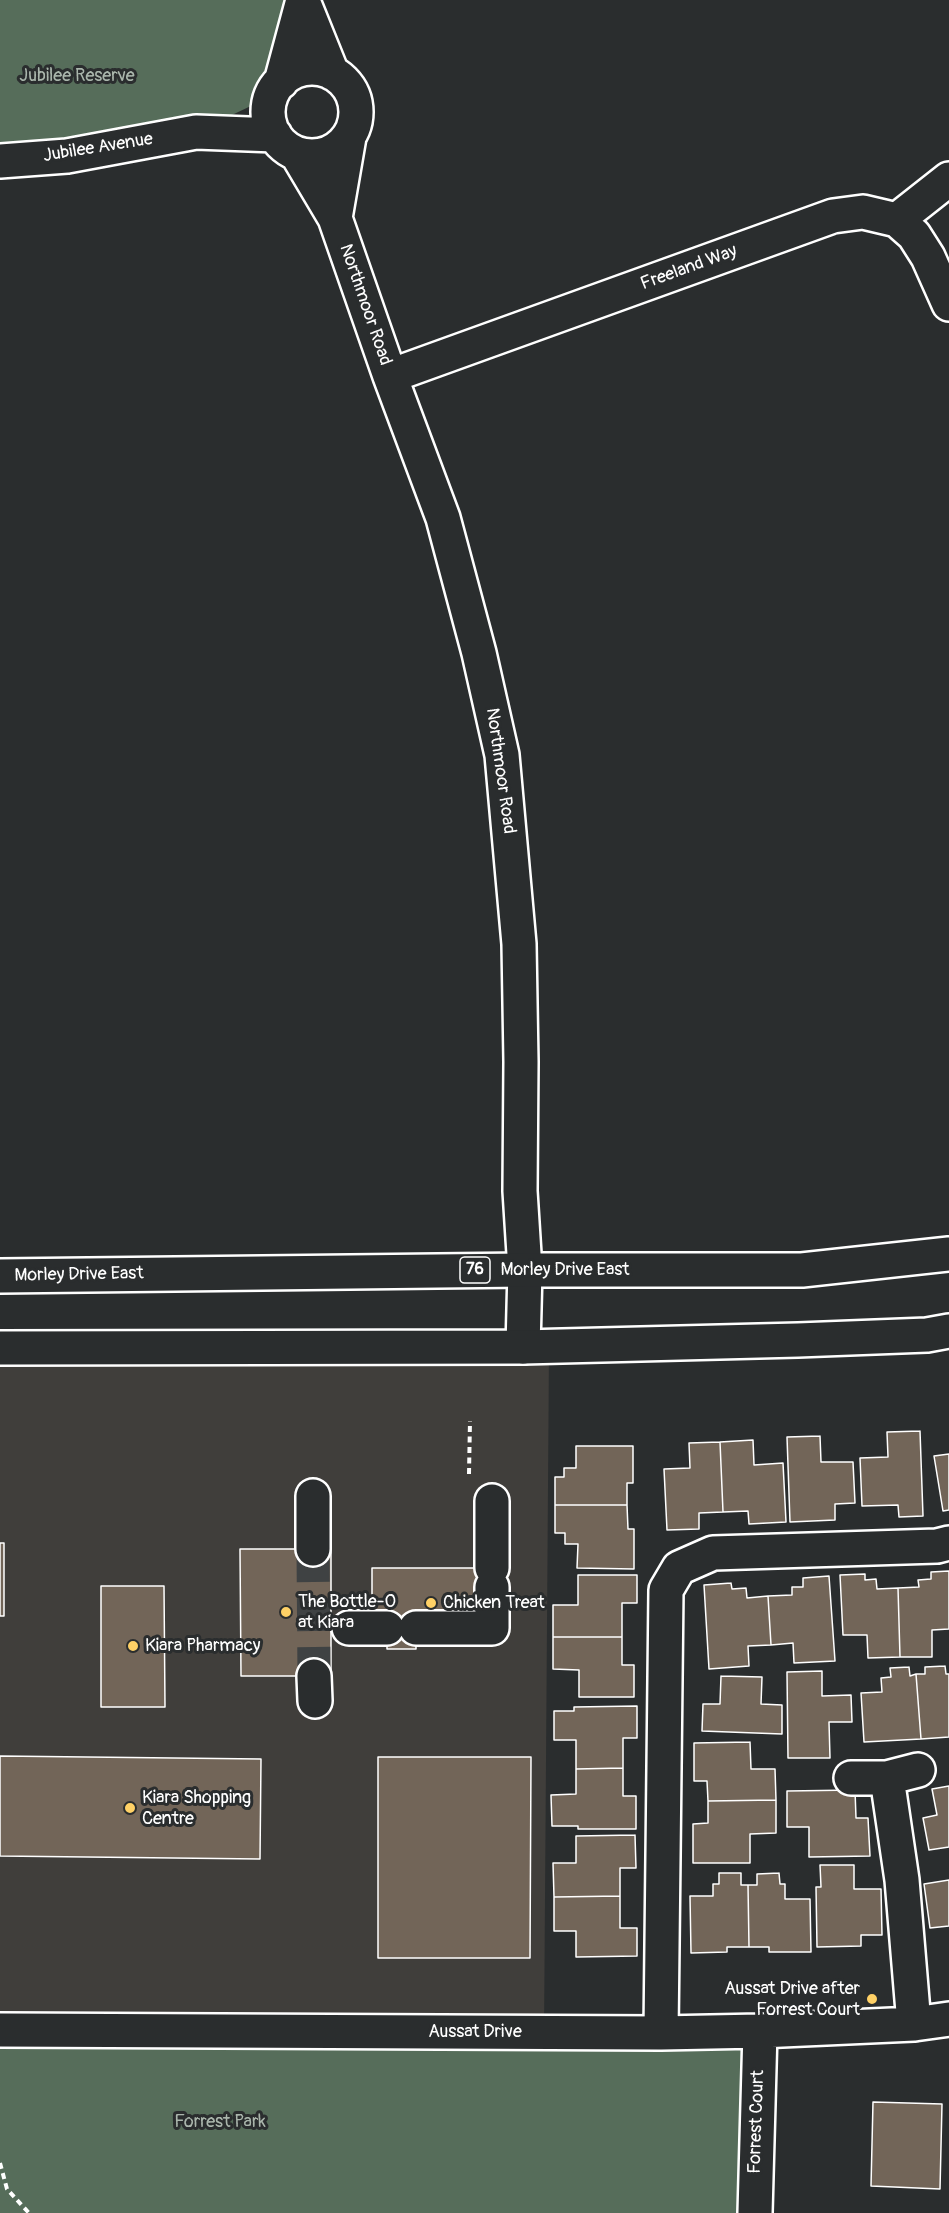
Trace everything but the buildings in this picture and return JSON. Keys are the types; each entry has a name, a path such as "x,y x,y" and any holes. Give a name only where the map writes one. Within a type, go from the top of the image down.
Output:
{"street":[{"path":"303,1 332,74"},
{"path":"277,89 292,74 305,69 319,69 344,82 352,94 356,109 355,123 349,137 339,147 326,154 311,156 286,144 269,123 268,109 277,89 303,1"},
{"name":"Jubilee Avenue","path":"0,161 67,156 196,132 277,89"},
{"name":"Jubilee Avenue","path":"196,132 286,144"},
{"name":"Northmoor Road","path":"335,218 349,137"},
{"name":"Northmoor Road","path":"286,144 335,218 443,518 479,653 502,755 519,944 520,1191 525,1270 523,1347"},
{"path":"949,179 897,220 914,235 928,257 949,304"},
{"name":"Freeland Way","path":"390,376 833,216 862,212 897,220"},
{"name":"Morley Drive East","path":"0,1276 525,1270 802,1270 949,1254"},
{"path":"0,1348 523,1347 798,1340 927,1335 949,1331"},
{"path":"314,1496 314,1549"},
{"path":"349,1628 492,1628 492,1501"},
{"path":"661,2032 666,1590 679,1568 713,1553 949,1544"},
{"path":"851,1778 887,1778 918,1770"},
{"path":"887,1778 902,1880 914,2024"},
{"name":"Aussat Drive","path":"0,2030 760,2031 914,2024 949,2019"},
{"name":"Forrest Court","path":"755,2213 760,2031"}],"path":[{"path":"469,1476 470,1421"},
{"path":"0,2163 7,2189 29,2213"}],"shaded area":[{"path":"549,1347 544,2032 0,2030 0,1348"}],"green space":[{"name":"Jubilee Reserve","path":"0,0 303,0 272,96 196,132 0,161"},
{"name":"Forrest Park","path":"0,2030 760,2031 755,2213 0,2213"}],"tunnel":[{"path":"313,1549 314,1676"}],"place":[{"name":"Chicken Treat","path":"431,1603"},
{"name":"The Bottle-O at Kiara","path":"286,1612"},
{"name":"Kiara Pharmacy","path":"133,1646"},
{"name":"Kiara Shopping Centre","path":"130,1808"},
{"name":"Aussat Drive after Forrest Court","path":"872,1999"}]}
